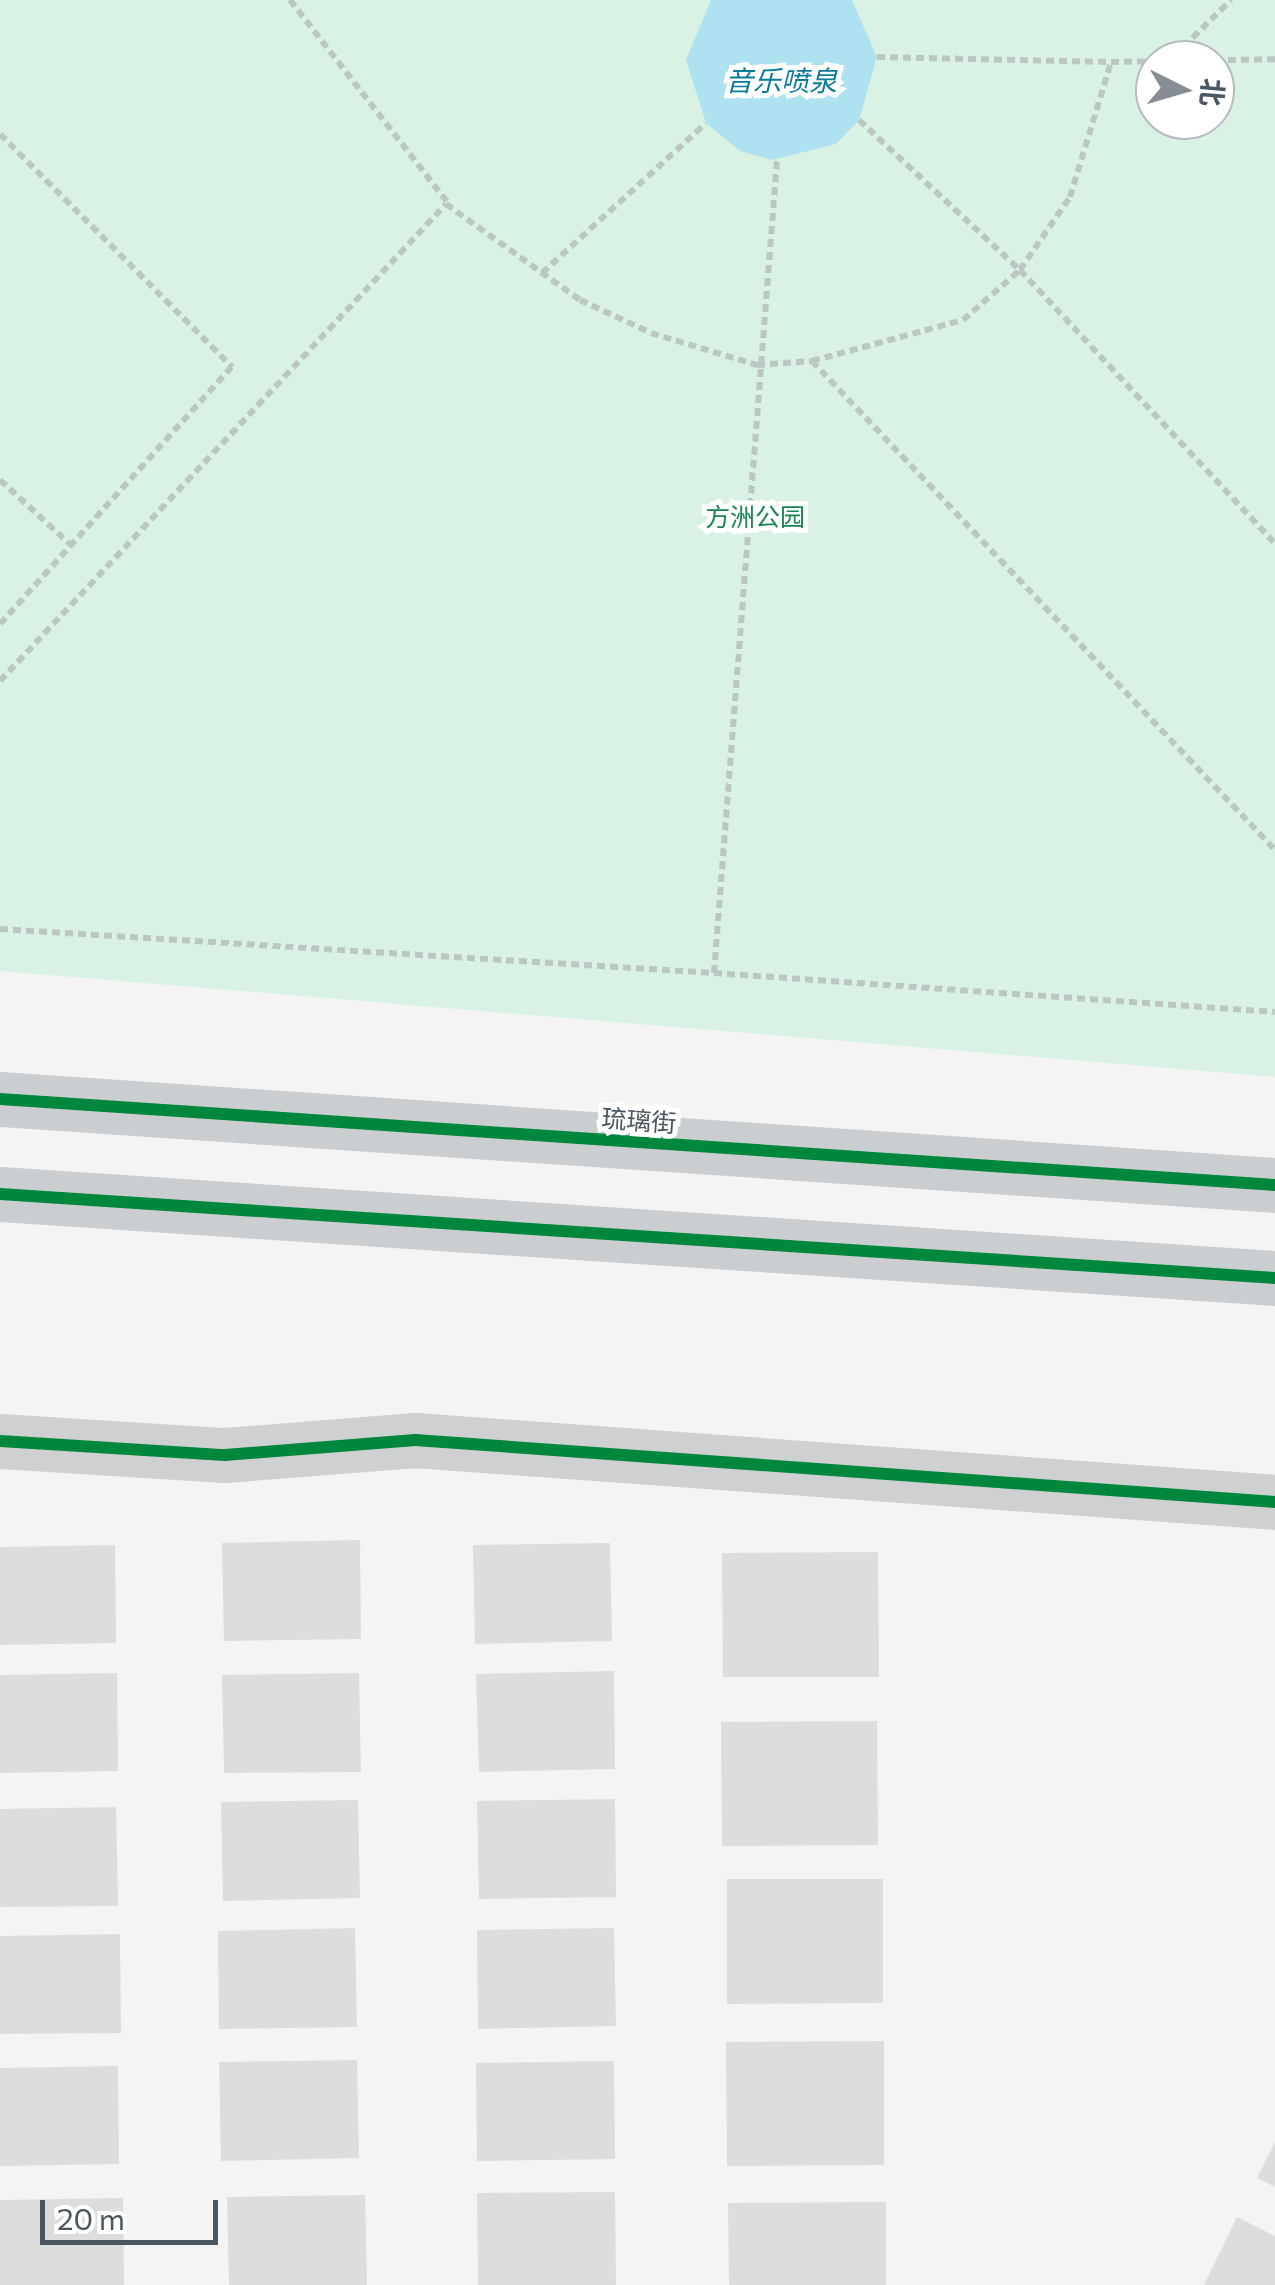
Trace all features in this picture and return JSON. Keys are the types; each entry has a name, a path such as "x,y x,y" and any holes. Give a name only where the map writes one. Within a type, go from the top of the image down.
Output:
{"main road":[{"name":"琉璃街","path":"0,1100 1275,1185"},
{"path":"0,1194 1275,1278"}],"street":[{"path":"0,1441 225,1455 416,1440 1275,1502"}],"path":[{"path":"290,0 452,208"},
{"path":"1191,40 1231,0"},
{"path":"877,57 1135,60"},
{"path":"1235,58 1275,58"},
{"path":"0,681 446,204 542,273 651,334 757,365 812,361 963,320 1020,270 1070,197 1110,62"},
{"path":"859,120 1020,270 1275,543"},
{"path":"542,273 706,123"},
{"path":"0,134 233,365 0,624"},
{"path":"714,972 757,365 777,160"},
{"path":"812,361 1275,850"},
{"path":"0,480 71,546"},
{"path":"0,929 714,972 1275,1012"}],"green space":[{"name":"方洲公园","path":"0,0 1275,0 1275,1077 0,971"}],"water":[{"name":"音乐喷泉","path":"711,0 852,0 877,57 859,120 836,144 772,160 740,151 706,123 686,60"}],"building":[{"path":"360,1540 361,1639 224,1641 222,1543"},
{"path":"610,1543 612,1641 475,1644 473,1545"},
{"path":"115,1545 116,1643 0,1645 0,1547"},
{"path":"878,1552 879,1677 723,1677 722,1553"},
{"path":"614,1671 615,1769 479,1772 476,1674"},
{"path":"117,1673 118,1771 0,1773 0,1675"},
{"path":"359,1673 361,1772 224,1773 222,1675"},
{"path":"877,1721 878,1845 722,1846 721,1722"},
{"path":"615,1799 616,1897 479,1899 477,1801"},
{"path":"358,1800 360,1898 223,1901 221,1802"},
{"path":"116,1807 118,1906 0,1907 0,1809"},
{"path":"727,1879 883,1879 883,2003 727,2004"},
{"path":"355,1928 357,2027 219,2029 218,1931"},
{"path":"614,1928 616,2026 478,2029 477,1930"},
{"path":"120,1934 121,2033 0,2034 0,1936"},
{"path":"884,2041 884,2165 727,2166 726,2042"},
{"path":"357,2060 359,2158 221,2161 219,2062"},
{"path":"614,2061 615,2159 477,2161 476,2063"},
{"path":"118,2066 119,2164 0,2166 0,2068"},
{"path":"1275,2142 1275,2187 1257,2178"},
{"path":"615,2192 616,2285 478,2285 477,2193"},
{"path":"365,2195 367,2285 229,2285 227,2197"},
{"path":"123,2198 124,2285 0,2285 0,2200"},
{"path":"886,2202 886,2285 729,2285 728,2203"},
{"path":"1237,2217 1275,2236 1275,2285 1204,2285"}],"cycle path":[{"path":"0,1099 1275,1185"},
{"path":"0,1194 1275,1278"},
{"path":"0,1441 225,1455 415,1440 1275,1502"}]}
